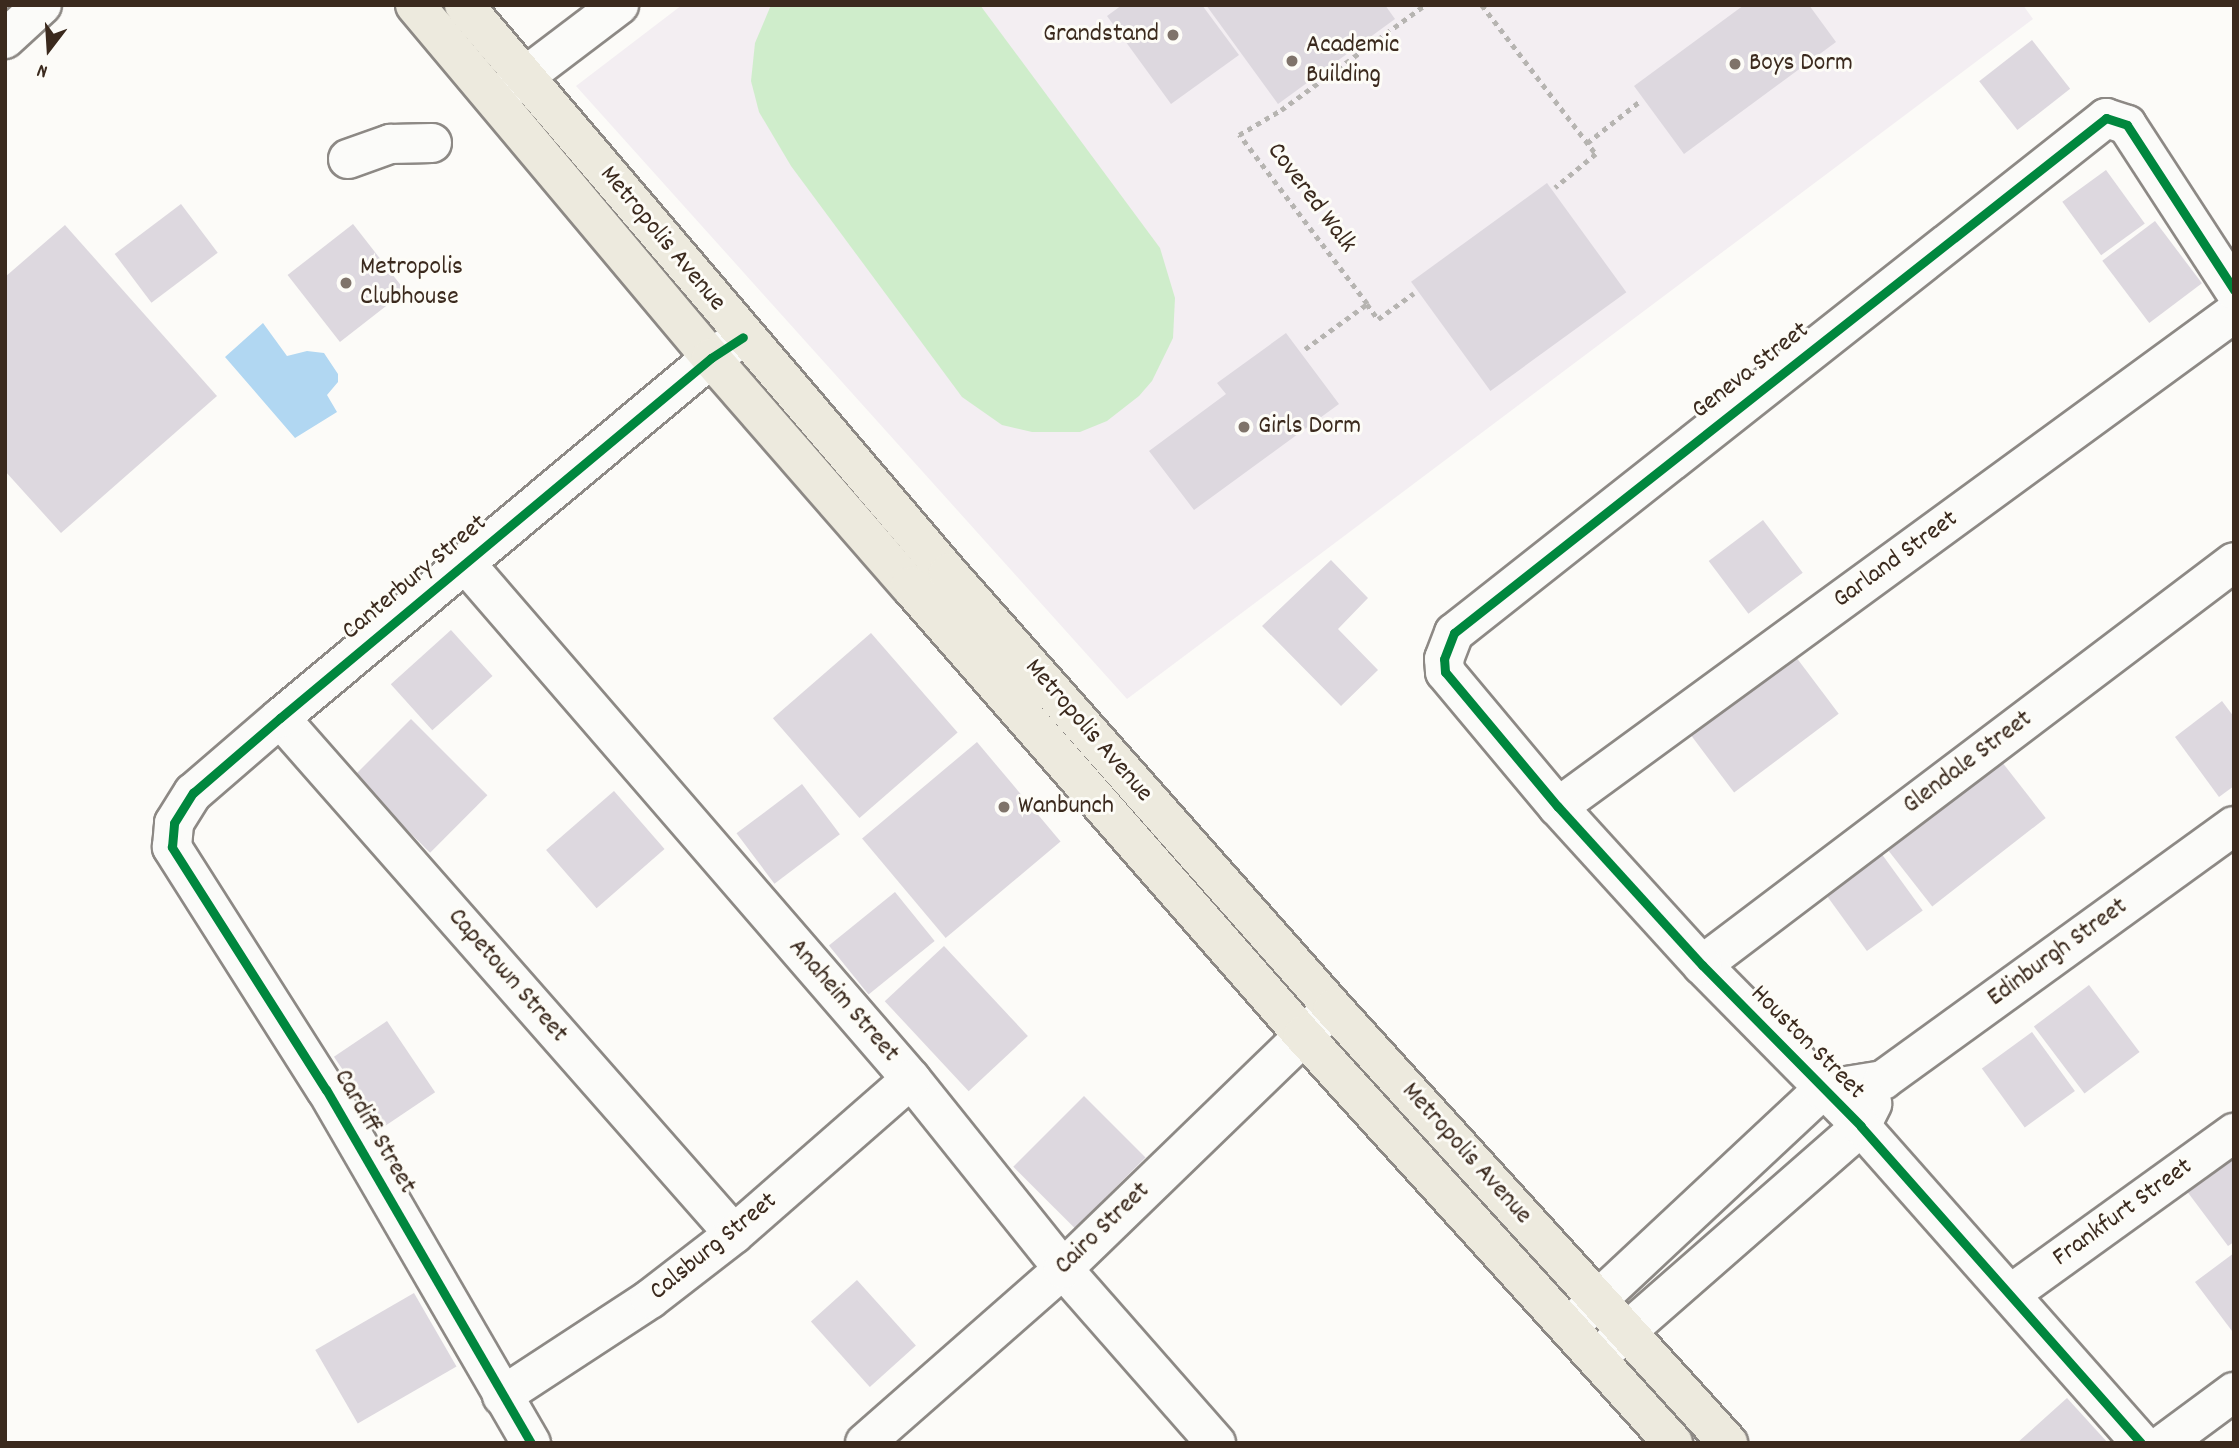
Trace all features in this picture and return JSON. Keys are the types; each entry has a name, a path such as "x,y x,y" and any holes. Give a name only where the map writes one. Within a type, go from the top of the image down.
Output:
{"main road":[{"name":"Metropolis Avenue","path":"415,5 711,358 1303,1035 1673,1443"},
{"name":"Metropolis Avenue","path":"464,5 526,74 743,337 1333,1008 1728,1443"}],"street":[{"path":"495,100 619,5"},
{"name":"Geneva Street","path":"1445,672 1454,633 2106,118 2127,125 2234,290"},
{"path":"348,159 390,144 432,144"},
{"name":"Garland Street","path":"1558,807 2234,313"},
{"name":"Canterbury Street","path":"172,847 179,809 280,718 711,358 743,337"},
{"name":"Glendale Street","path":"1702,965 2234,562"},
{"name":"Anaheim Street","path":"465,563 911,1079 1063,1269 1216,1443"},
{"name":"Houston Street","path":"1445,672 1558,807 1702,965 1822,1090 1861,1126 2012,1293 2141,1443"},
{"name":"Capetown Street","path":"280,718 734,1234"},
{"name":"Edinburgh Street","path":"1822,1090 1883,1080 2234,826"},
{"name":"Cardiff Street","path":"172,847 326,1090 531,1443"},
{"name":"Cairo Street","path":"887,1436 1333,1008"},
{"name":"Calsburg Street","path":"502,1396 650,1299 734,1234 911,1079"},
{"name":"Edinburgh Street","path":"1597,1358 1861,1126 1883,1080"},
{"path":"1569,1328 1597,1297 1822,1090"},
{"name":"Frankfurt Street","path":"2012,1293 2234,1133"},
{"path":"2165,1443 2234,1392"}],"path":[{"path":"1482,5 1596,154 1555,188"},
{"path":"1587,143 1640,101"},
{"path":"1305,349 1367,304 1378,319 1414,293"}],"shaded area":[{"path":"682,5 2023,5 2033,19 1127,699 576,86"}],"green space":[{"path":"771,5 980,5 1160,248 1175,298 1173,338 1152,381 1139,396 1107,421 1080,432 1032,432 1002,425 962,397 791,166 759,112 751,81 755,43"}],"water":[{"path":"263,323 287,356 307,351 324,353 338,374 338,382 327,395 337,412 295,438 225,357"}],"building":[{"name":"Grandstand","path":"1122,5 1202,5 1239,55 1171,104 1107,16"},
{"name":"Academic Building","path":"1206,5 1385,5 1395,19 1278,104"},
{"name":"Boys Dorm","path":"1744,5 1809,5 1836,42 1684,154 1634,86"},
{"path":"2032,40 2070,89 2017,130 1979,81"},
{"path":"2106,170 2145,223 2101,255 2062,202"},
{"path":"1547,183 1626,292 1490,391 1411,282"},
{"path":"181,204 218,253 151,303 115,254"},
{"path":"2155,221 2202,283 2149,323 2102,261"},
{"name":"Metropolis Clubhouse","path":"353,224 405,291 340,342 288,275"},
{"path":"65,225 217,396 61,533 5,471 5,277"},
{"name":"Girls Dorm","path":"1286,333 1339,404 1194,510 1149,451 1226,394 1217,383"},
{"path":"1763,520 1803,573 1748,614 1709,561"},
{"path":"1331,560 1368,598 1338,629 1378,670 1341,706 1262,626"},
{"path":"451,630 492,676 432,730 391,684"},
{"path":"871,633 958,733 859,818 773,718"},
{"path":"1796,657 1839,714 1734,793 1691,736"},
{"path":"2222,701 2234,717 2234,786 2219,797 2175,737"},
{"path":"411,719 487,795 430,853 354,776"},
{"path":"977,742 1061,842 946,938 862,838"},
{"path":"2002,762 2046,818 1932,907 1889,851"},
{"path":"802,784 840,834 774,884 737,833"},
{"path":"614,791 665,849 597,908 546,850"},
{"path":"1881,853 1923,910 1867,951 1825,894"},
{"path":"895,892 935,941 869,994 829,945"},
{"path":"944,946 1028,1036 969,1091 885,1001"},
{"path":"2089,985 2140,1052 2084,1094 2034,1027"},
{"path":"387,1021 435,1092 382,1128 334,1057"},
{"path":"2032,1032 2075,1091 2025,1128 1982,1068"},
{"path":"1084,1096 1146,1158 1075,1228 1013,1167"},
{"path":"2234,1155 2234,1242 2228,1246 2186,1190"},
{"path":"2234,1253 2234,1330 2232,1331 2195,1282"},
{"path":"857,1280 916,1345 870,1387 811,1321"},
{"path":"414,1293 456,1367 358,1424 315,1350"},
{"path":"2067,1398 2108,1443 2017,1443"}],"cycle path":[{"path":"2141,1443 1861,1126 1702,965 1558,807 1445,672 1444,659 1454,633 2106,118 2127,125 2234,290"},
{"path":"531,1443 326,1090 172,847 174,823 193,793 280,718 711,358 743,337"}],"place":[{"name":"Grandstand","path":"1173,35"},
{"name":"Academic Building","path":"1292,61"},
{"name":"Boys Dorm","path":"1735,64"},
{"name":"Metropolis Clubhouse","path":"346,283"},
{"name":"Girls Dorm","path":"1244,427"},
{"name":"Wanbunch","path":"1004,807"}]}
